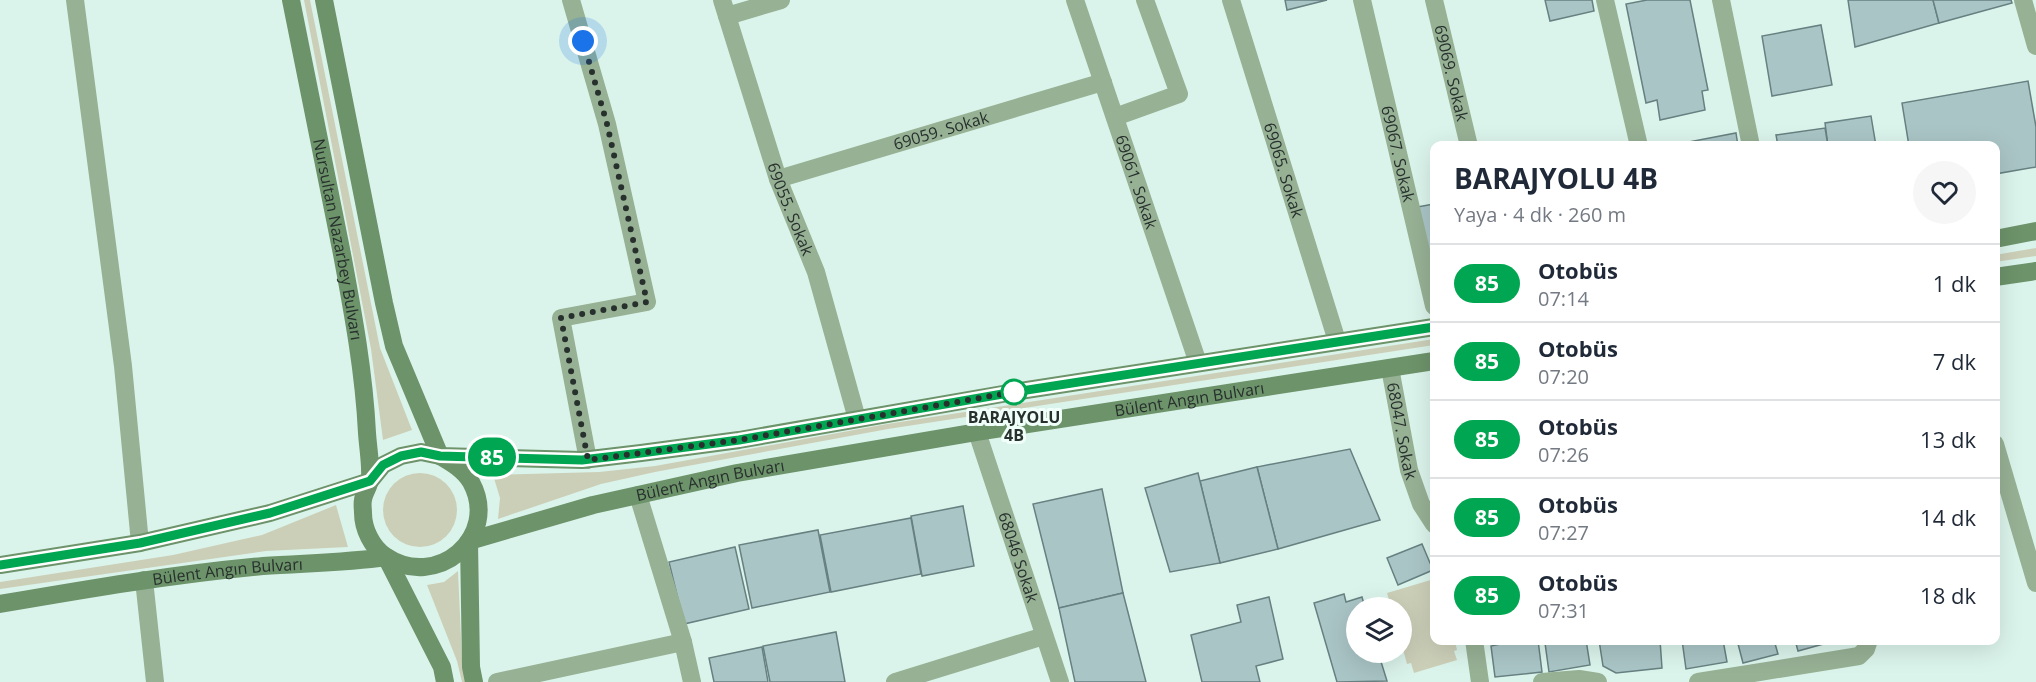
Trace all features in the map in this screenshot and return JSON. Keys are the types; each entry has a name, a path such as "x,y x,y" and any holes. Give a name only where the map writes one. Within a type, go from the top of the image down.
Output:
{"main road":[{"name":"Nursultan Nazarbey Bulvarı","path":"291,0 355,324 365,387 370,481"},
{"name":"Nursultan Nazarbey Bulvarı","path":"324,0 381,291 394,346 440,456"},
{"path":"2000,238 2036,231"},
{"path":"2000,277 2035,274"},
{"name":"Bülent Angın Bulvarı","path":"0,565 140,543 270,513 370,481 383,465 401,456 421,452 440,456 588,460 739,440 1198,363 1430,328"},
{"name":"Bülent Angın Bulvarı","path":"0,604 144,580 264,566 350,562 386,557 394,563 411,568 430,568 447,562 469,541 592,504 737,473 977,432 1430,363"},
{"path":"440,456 458,466 471,482 477,501 477,519 469,541 471,667 474,682"},
{"path":"370,481 363,500 363,520 369,537 379,552 386,557 442,667 445,682"}],"street":[{"path":"75,0 123,366 140,543"},
{"path":"571,0 607,124 647,302 561,318 588,460"},
{"path":"725,8 781,0"},
{"name":"69061. Sokak","path":"1075,0 1198,363"},
{"path":"1114,117 1179,94 1145,0"},
{"name":"69065. Sokak","path":"1231,0 1337,341"},
{"name":"69067. Sokak","path":"1362,0 1430,289"},
{"name":"69069. Sokak","path":"1434,0 1468,141"},
{"path":"1605,0 1638,141"},
{"path":"1721,0 1750,141"},
{"path":"2023,0 2036,46"},
{"name":"69055. Sokak","path":"725,8 778,179 816,272 857,419"},
{"name":"69059. Sokak","path":"778,179 1103,82"},
{"name":"68047. Sokak","path":"1390,368 1409,470 1421,504 1430,518"},
{"name":"68046 Sokak","path":"977,432 1060,682"},
{"path":"2000,461 2036,583"},
{"path":"638,495 692,682"},
{"path":"144,580 155,682"},
{"path":"894,682 1044,636"},
{"path":"497,682 682,642"},
{"path":"1475,645 1480,682"},
{"path":"1698,682 1859,656 1867,645"},
{"path":"1542,682 1578,679 1599,682"}],"green space":[{"path":"304,0 310,0 380,348 412,430 383,440 371,349"},
{"path":"2036,248 2036,256 2000,261 2000,254"},
{"path":"1430,340 1430,346 888,429 655,472 601,484 498,519 500,498 493,475 599,472 655,466 887,424"},
{"path":"413,473 427,473 441,479 451,489 457,503 455,524 441,541 427,547 413,547 399,541 389,531 383,517 383,503 389,489 399,479"},
{"path":"336,505 348,547 266,551 0,589 0,582 173,555 262,535"},
{"path":"458,571 462,660 466,682 462,682 457,661 427,585 444,582"},
{"path":"1430,580 1430,645 1456,645 1457,650 1454,651 1457,660 1414,673 1411,663 1412,597 1388,597 1387,593"}],"building":[{"path":"1285,0 1327,0 1287,10"},
{"path":"1545,0 1592,0 1594,11 1550,21"},
{"path":"1647,0 1690,0 1708,90 1702,91 1705,110 1660,120 1657,100 1646,103 1626,4"},
{"path":"1848,0 1933,0 1939,23 1855,47"},
{"path":"1933,0 2011,0 2012,3 1939,23"},
{"path":"1821,25 1832,85 1772,96 1762,36"},
{"path":"2028,81 2036,127 2036,167 2000,173 2000,141 1908,141 1902,103"},
{"path":"1871,116 1875,141 1827,141 1825,123"},
{"path":"1825,128 1827,141 1777,141 1776,135"},
{"path":"1736,133 1737,141 1694,141"},
{"path":"1430,205 1430,264 1428,265 1417,207"},
{"path":"1350,449 1380,520 1278,549 1257,467"},
{"path":"1257,467 1278,549 1220,563 1200,481"},
{"path":"1198,473 1220,563 1170,572 1145,488"},
{"path":"1102,489 1123,593 1059,608 1033,504"},
{"path":"963,506 974,566 922,576 911,516"},
{"path":"911,518 921,574 831,592 820,535"},
{"path":"818,530 830,592 752,608 739,545"},
{"path":"1422,544 1430,563 1430,571 1398,585 1387,558"},
{"path":"735,547 749,609 684,624 669,562"},
{"path":"1123,593 1146,682 1075,682 1059,608"},
{"path":"1344,594 1346,663 1381,663 1387,681 1337,682 1314,603"},
{"path":"1269,597 1283,659 1256,666 1260,682 1202,682 1191,635 1241,622 1237,605"},
{"path":"836,632 845,682 770,682 763,646"},
{"path":"1539,645 1542,672 1495,677 1491,646"},
{"path":"1545,645 1587,645 1590,665 1549,672"},
{"path":"1600,645 1660,645 1662,668 1616,673 1603,666"},
{"path":"1683,645 1724,645 1727,662 1686,669"},
{"path":"1738,645 1775,645 1778,654 1743,663"},
{"path":"1796,645 1820,645 1798,651"},
{"path":"762,647 768,682 714,682 709,658"}],"bus line":[{"name":"85","path":"0,565 140,543 270,513 370,481 383,465 401,456 421,452 440,456 582,460 641,453 739,440 1014,392 1430,328"}],"place":[{"name":"BARAJYOLU 4B","path":"1014,392"}],"route":[{"path":"583,41 607,124 647,302 561,318 588,460 739,440 1014,392"}]}
